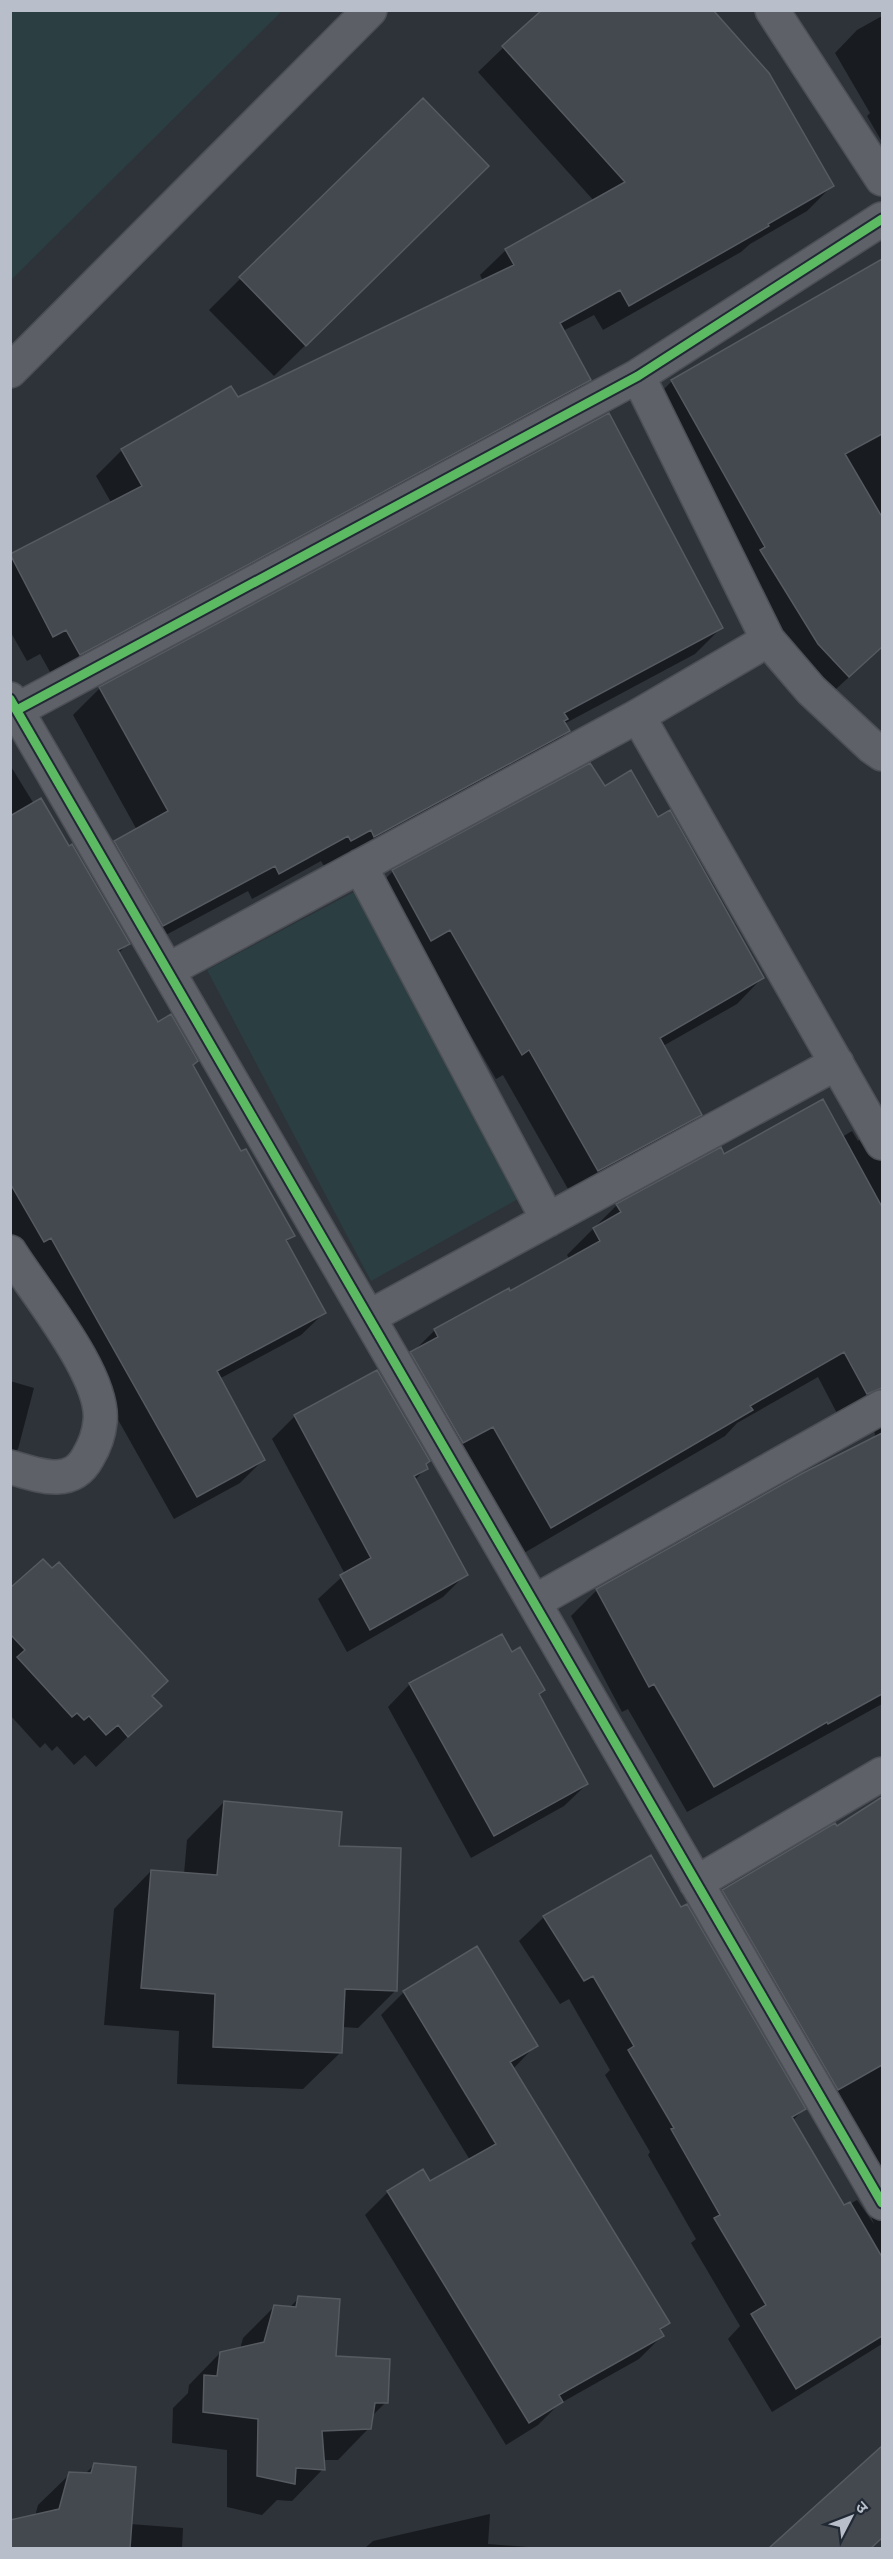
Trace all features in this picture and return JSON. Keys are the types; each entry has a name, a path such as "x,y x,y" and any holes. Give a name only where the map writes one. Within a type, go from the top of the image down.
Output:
{"street":[{"path":"10,371 370,10"},
{"path":"772,10 882,179"},
{"path":"882,219 638,376 14,704 882,2203"},
{"path":"638,376 768,640 811,690 882,754"},
{"path":"168,970 638,716 768,640"},
{"path":"638,716 882,1143"},
{"path":"360,866 548,1220"},
{"path":"369,1317 837,1063"},
{"path":"10,1467 45,1477 59,1478 71,1475 83,1466 88,1458 100,1421 96,1392 81,1359 11,1255"},
{"path":"534,1602 882,1407"},
{"path":"696,1883 882,1774"}],"shaded area":[{"path":"11,10 282,10 282,11 11,280"},
{"path":"354,892 518,1199 371,1281 207,970"}],"building":[{"path":"542,10 713,10 769,73 834,186 629,306 620,290 560,323 591,380 80,655 66,630 53,637 10,554 142,486 121,449 231,386 238,397 514,265 505,249 625,182 502,46"},
{"path":"423,98 489,166 306,346 239,277"},
{"path":"882,259 882,434 845,454 882,517 882,647 849,677 818,644 760,550 765,547 671,380"},
{"path":"609,413 723,628 564,713 568,719 564,721 570,731 374,837 371,830 351,841 348,836 279,874 275,866 163,926 114,841 168,811 99,687"},
{"path":"590,763 605,786 631,770 658,817 670,810 764,978 660,1038 702,1115 598,1171 529,1050 522,1055 450,930 431,941 392,870"},
{"path":"41,798 69,846 72,844 130,944 118,950 158,1022 171,1014 198,1061 193,1065 241,1151 246,1149 295,1236 286,1240 326,1313 217,1371 265,1460 197,1497 51,1238 44,1242 10,1183 10,816"},
{"path":"823,1099 882,1207 882,1388 867,1394 844,1352 750,1406 753,1410 551,1528 493,1427 463,1443 410,1352 438,1337 434,1329 509,1288 510,1291 600,1241 593,1228 621,1212 616,1204 721,1147 724,1154"},
{"path":"377,1370 430,1461 426,1464 428,1469 414,1476 468,1575 370,1630 340,1575 371,1558 294,1415"},
{"path":"882,1433 882,1694 828,1724 827,1722 714,1787 654,1684 649,1687 596,1589 803,1473"},
{"path":"43,1559 52,1568 59,1562 168,1681 152,1696 162,1706 128,1737 118,1725 106,1735 89,1716 84,1720 77,1713 72,1717 17,1657 25,1650 10,1634 10,1588"},
{"path":"502,1634 512,1652 520,1647 545,1690 539,1694 588,1784 494,1836 409,1683"},
{"path":"882,1797 882,2065 838,2090 722,1890 835,1823 837,1826"},
{"path":"224,1801 342,1812 339,1846 401,1848 397,1991 345,1989 342,2053 213,2047 215,1994 141,1988 151,1870 217,1875"},
{"path":"651,1855 681,1907 687,1904 806,2109 792,2117 844,2205 850,2202 882,2257 882,2336 796,2389 751,2314 766,2305 714,2218 720,2215 671,2129 674,2128 628,2050 634,2046 593,1976 584,1981 543,1916"},
{"path":"477,1946 538,2046 510,2062 670,2323 660,2329 664,2336 559,2395 563,2402 529,2423 387,2191 423,2169 430,2181 496,2144 403,1991"},
{"path":"298,2296 340,2299 336,2356 390,2359 388,2403 375,2403 371,2429 322,2431 325,2470 296,2468 295,2484 257,2476 258,2419 203,2412 204,2375 217,2376 220,2352 264,2342 274,2305 296,2307"},
{"path":"882,2446 882,2538 871,2548 769,2548"},
{"path":"94,2463 136,2467 130,2548 10,2548 10,2520 59,2509 69,2472 91,2473"}],"cycle path":[{"path":"17,710 638,376 882,219"},
{"path":"10,699 882,2203"}]}
